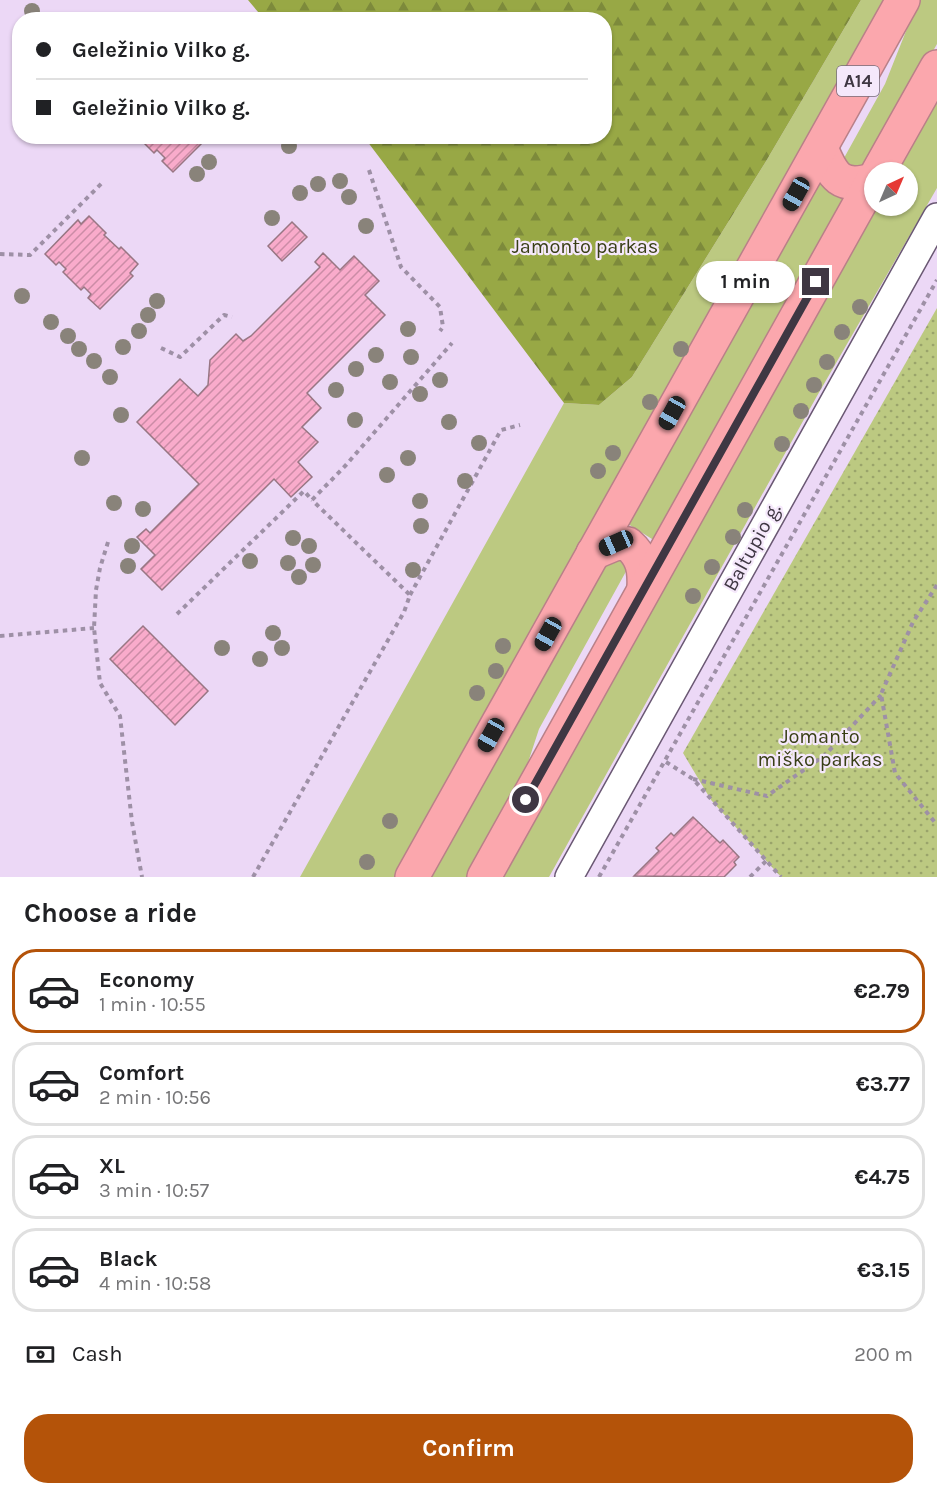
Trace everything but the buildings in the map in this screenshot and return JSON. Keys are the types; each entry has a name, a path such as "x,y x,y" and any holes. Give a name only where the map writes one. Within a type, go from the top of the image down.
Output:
{"highway":[{"name":"A14","path":"412,877 903,0"},
{"path":"884,162 937,68"},
{"path":"821,148 830,170 841,180 858,185 864,182"},
{"path":"484,877 864,197"},
{"path":"593,553 616,543 628,544 641,560 645,570 644,589"}],"street":[{"name":"Baltupio g.","path":"569,877 937,217"}],"path":[{"path":"369,170 401,267 440,307 443,327 440,331"},
{"path":"0,254 30,255 104,181"},
{"path":"599,877 937,280"},
{"path":"161,348 180,357 224,315 232,317"},
{"path":"312,500 346,465 452,343"},
{"path":"253,877 404,612 410,595 501,430 520,425"},
{"path":"177,614 304,491 410,595"},
{"path":"108,542 99,568 94,628 100,683 120,716 132,822 142,877"},
{"path":"693,779 767,796 825,755 881,694 913,622 937,585"},
{"path":"0,636 94,628"},
{"path":"881,694 895,773 937,825"},
{"path":"666,762 693,779 781,877"},
{"path":"750,877 766,861"}],"green space":[{"name":"Jamonto parkas","path":"248,0 861,0 765,163 632,377 599,405 564,403 369,144 612,144 612,12 258,12"},
{"path":"861,0 887,0 397,877 300,877 564,403 599,405 632,377 765,163"},
{"path":"921,0 937,0 937,44 870,161 864,162 863,170 845,167 844,158 885,84 912,16"},
{"path":"937,98 937,188 817,396 549,877 501,877 870,216 918,216 918,162 900,162"},
{"path":"822,181 847,196 655,538 652,539 628,524 816,183"},
{"name":"Jomanto miško parkas","path":"937,308 937,877 781,877 711,800 683,753"},
{"path":"614,552 629,566 539,729 521,784 468,877 426,877 602,562"}],"route":[{"path":"526,800 816,282"}]}
